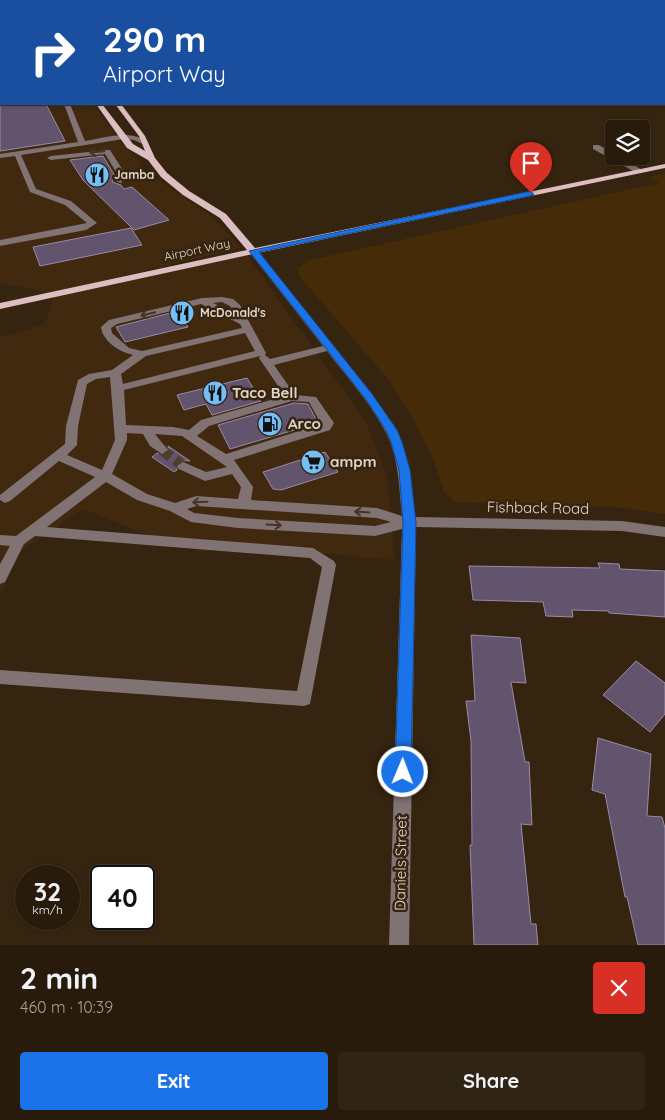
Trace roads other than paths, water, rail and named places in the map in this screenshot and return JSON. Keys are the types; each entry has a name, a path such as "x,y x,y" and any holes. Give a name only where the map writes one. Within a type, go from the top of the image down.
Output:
{"main road":[{"name":"Daniels Street","path":"100,105 130,146 151,158"},
{"name":"Daniels Street","path":"119,105 145,143 151,158 171,181 224,216 253,251"},
{"name":"Airport Way","path":"0,306 253,251 665,166"}],"street":[{"path":"67,105 82,144"},
{"path":"0,156 124,137 136,138 145,143"},
{"path":"596,147 640,171"},
{"path":"51,158 107,152 122,175 118,182"},
{"path":"0,243 86,227 93,223 68,203 33,190 18,153"},
{"name":"Daniels Street","path":"253,251 330,347 391,430 404,470 410,522 399,945"},
{"path":"142,354 125,350 107,334 106,327 113,322 222,298 231,302 292,398"},
{"path":"5,498 72,445 72,426 82,382 93,376 115,374 142,354 233,332 246,326"},
{"path":"268,363 330,347"},
{"path":"118,388 261,352"},
{"path":"0,578 19,541 35,531 105,476 121,440 118,388 115,374"},
{"path":"190,436 205,423 218,418 292,398 312,399 328,423 326,427 224,459"},
{"path":"121,429 173,431 190,436 236,469 247,487 244,504"},
{"path":"147,430 154,443 162,450"},
{"name":"Fishback Road","path":"57,456 105,476 142,497 176,508 191,517 238,523 376,531 410,522"},
{"path":"183,466 205,477 236,469"},
{"name":"Fishback Road","path":"176,508 196,501 377,513 410,522 613,526 665,532"},
{"path":"232,546 238,523"},
{"path":"0,677 304,700 329,565 312,553 35,531"},
{"path":"0,540 19,541"}],"tunnel":[{"path":"162,450 183,466"}],"place":[{"name":"Jamba","path":"97,175"},
{"name":"McDonald's","path":"182,313"},
{"name":"Taco Bell","path":"215,393"},
{"name":"Arco","path":"270,424"},
{"name":"ampm","path":"313,462"}]}
